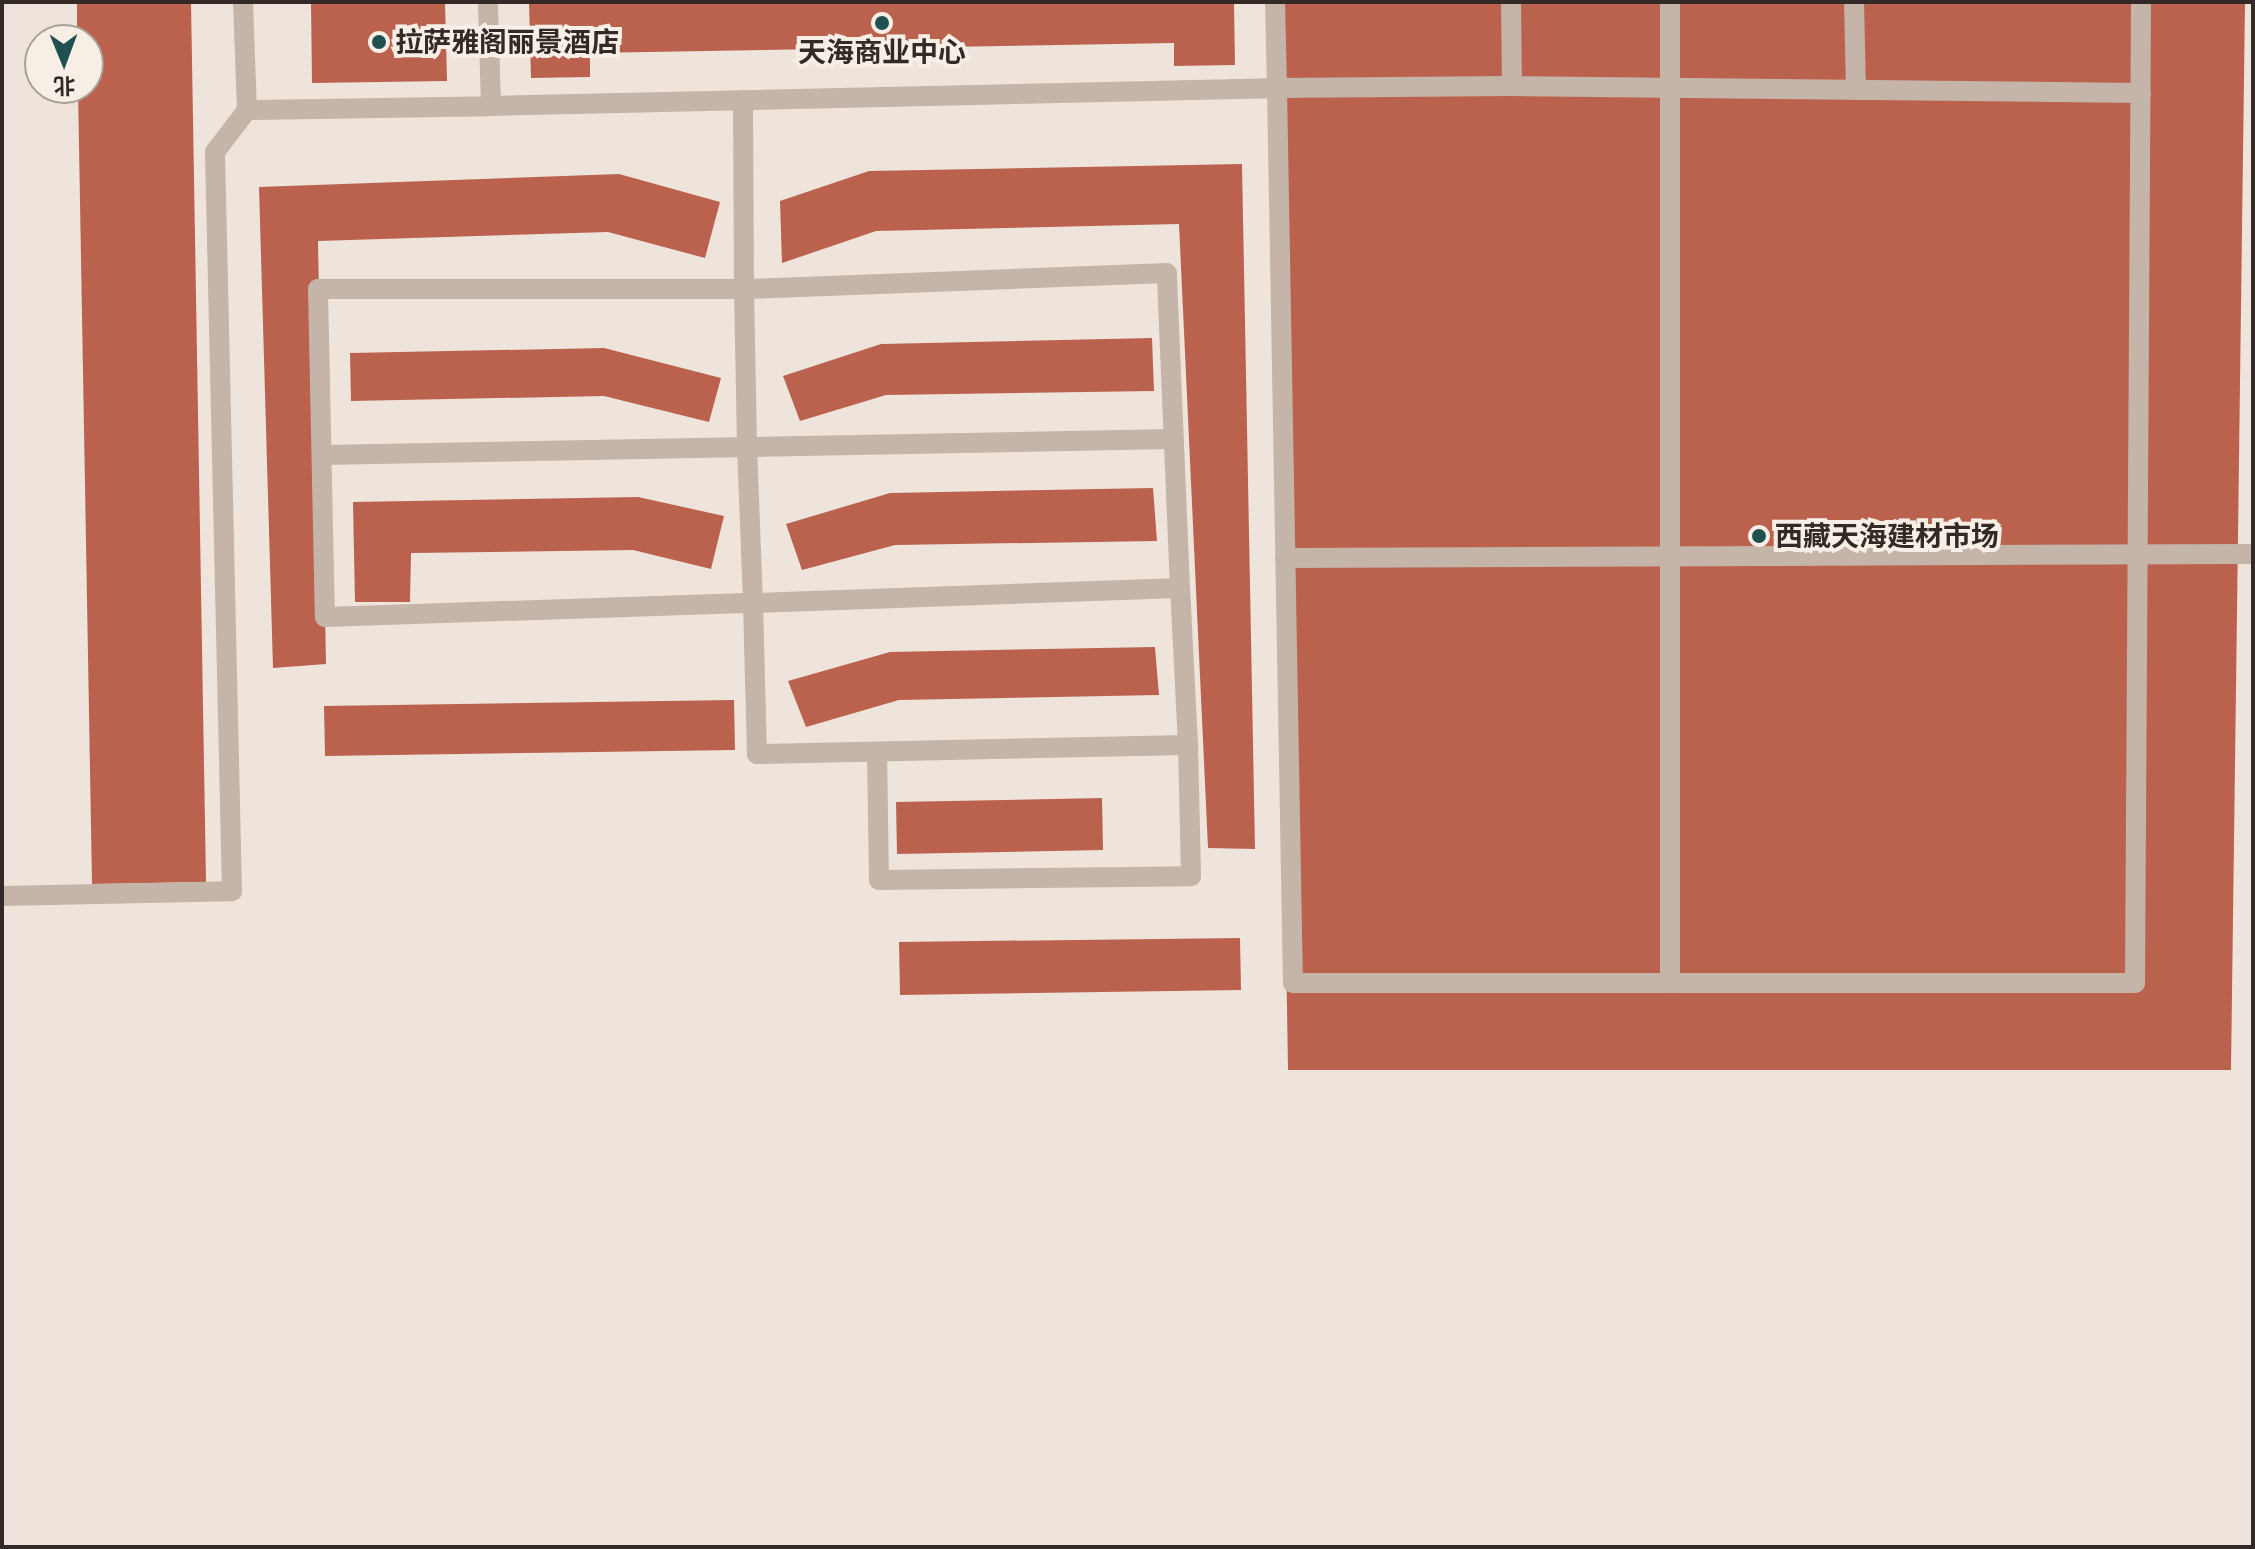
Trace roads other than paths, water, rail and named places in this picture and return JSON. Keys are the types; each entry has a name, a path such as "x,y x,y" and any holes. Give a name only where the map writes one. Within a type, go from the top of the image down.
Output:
{"street":[{"path":"2,896 232,891 215,152 247,110 243,2"},
{"path":"488,2 491,106"},
{"path":"1275,2 1293,983 2135,983 2141,2"},
{"path":"1511,2 1512,86"},
{"path":"1670,2 1670,983"},
{"path":"1854,2 1856,90"},
{"path":"247,110 1277,88 1512,86 2141,93"},
{"path":"743,100 747,447 757,754 1188,745"},
{"path":"877,752 879,880 1191,876 1188,745 1167,273 744,289 318,289 325,617 1180,588"},
{"path":"322,455 1172,439"},
{"path":"1285,558 2253,554"}],"place":[{"name":"天海商业中心","path":"882,23"},
{"name":"拉萨雅阁丽景酒店","path":"379,42"},
{"name":"西藏天海建材市场","path":"1759,536"}]}
